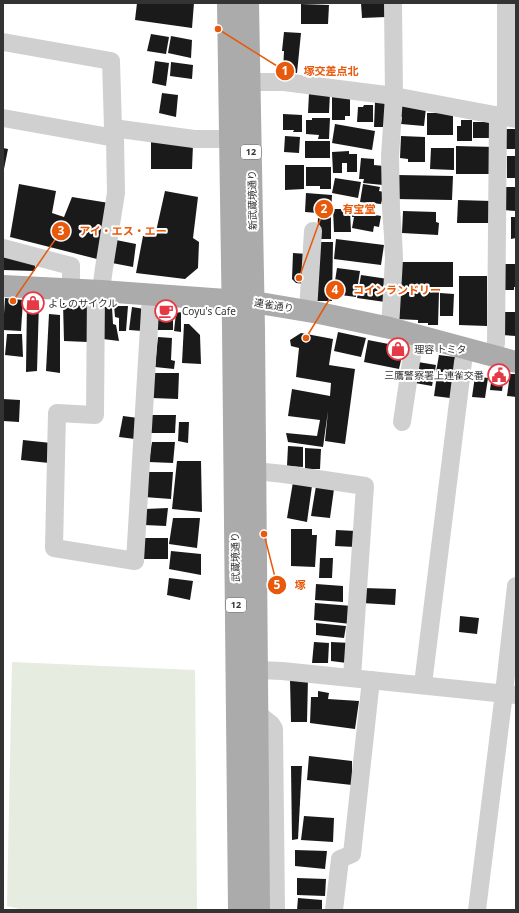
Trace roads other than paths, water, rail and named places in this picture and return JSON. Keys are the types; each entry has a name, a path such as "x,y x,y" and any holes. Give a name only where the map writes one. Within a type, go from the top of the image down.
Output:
{"main road":[{"name":"12","path":"228,3 232,300"},
{"name":"新武蔵境通り","path":"248,3 254,302"},
{"name":"連雀通り","path":"3,286 151,294 254,302 308,311 390,328 516,362"},
{"name":"武蔵境通り","path":"232,300 239,910"},
{"name":"武蔵境通り","path":"254,302 260,910"}],"street":[{"path":"390,328 394,260 390,156 394,96 394,3"},
{"path":"493,355 496,343 511,23 506,3"},
{"path":"3,42 112,61 116,193 99,291 95,415 57,413 54,548 135,560 151,294"},
{"path":"249,82 284,82 394,96 507,117"},
{"path":"3,118 114,133 194,139 230,139"},
{"path":"308,311 313,231"},
{"path":"3,248 71,266 71,290"},
{"path":"402,422 415,335"},
{"path":"423,684 463,362 466,349"},
{"path":"255,471 365,486 352,677"},
{"path":"477,910 510,694 516,586"},
{"path":"257,670 282,670 510,694"},
{"path":"334,910 340,859 352,854 371,680"},
{"path":"257,713 271,724 274,729 276,910"}],"place":[{"name":"塚交差点北","path":"218,29"},
{"name":"有宝堂","path":"299,278"},
{"name":"アイ・エス・エー","path":"13,301"},
{"name":"よしのサイクル","path":"33,303"},
{"name":"Coyu's Cafe","path":"166,311"},
{"name":"コインランドリー","path":"306,338"},
{"name":"理容 トミタ","path":"398,349"},
{"name":"三鷹警察署上連雀交番","path":"499,375"},
{"name":"塚","path":"264,534"}]}
